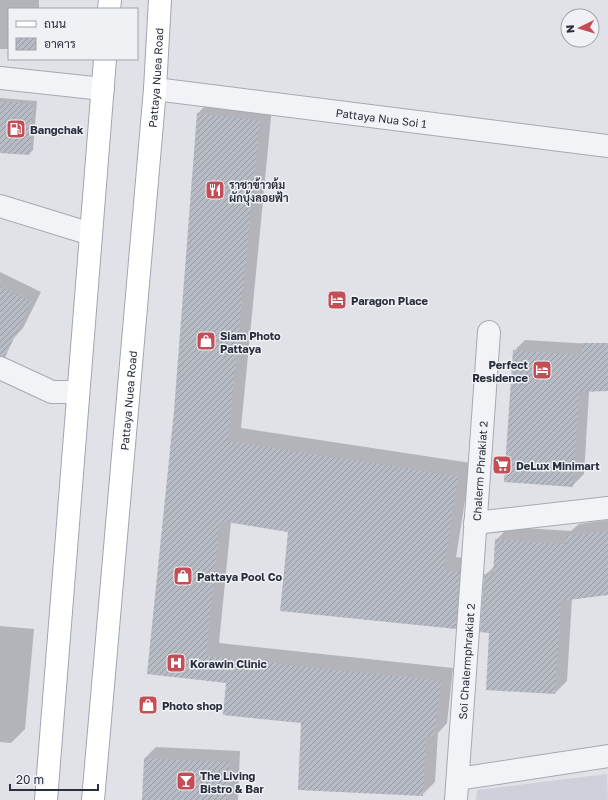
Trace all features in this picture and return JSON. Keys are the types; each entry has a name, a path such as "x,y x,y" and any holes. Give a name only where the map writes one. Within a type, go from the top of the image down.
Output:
{"main road":[{"name":"Pattaya Nuea Road","path":"93,800 155,89 160,0"},
{"path":"46,800 105,60"}],"street":[{"path":"0,78 103,89"},
{"name":"Pattaya Nua Soi 1","path":"155,89 608,146"},
{"path":"0,206 91,234"},
{"name":"Chalerm Phrakiat 2","path":"488,332 475,523 608,508"},
{"path":"0,368 52,392 78,392"},
{"name":"Soi Chalermphrakiat 2","path":"457,789 475,523"},
{"path":"457,789 608,756"}],"shaded area":[{"path":"607,774 608,800 476,800 477,790"}],"building":[{"name":"Bangchak","path":"0,102 33,104 30,155 0,153"},
{"path":"197,113 260,120 228,441 458,476 444,570 460,572 456,629 280,611 288,532 220,521 206,656 441,681 434,737 426,736 423,796 298,790 301,723 223,715 226,683 147,674 174,411"},
{"path":"0,287 31,302 5,357 0,356"},
{"path":"582,343 608,343 608,391 579,392 573,487 504,482 513,350 582,355"},
{"path":"608,531 608,595 561,601 555,694 486,690 489,633 480,632 484,574 493,575 495,539 566,544 565,536"},
{"name":"The Living Bistro & Bar","path":"144,758 229,762 227,800 142,800"}],"place":[{"name":"Bangchak","path":"16,129"},
{"name":"ราชาข้าวต้ม ผักบุ้งลอยฟ้า","path":"215,190"},
{"name":"Paragon Place","path":"337,300"},
{"name":"Siam Photo Pattaya","path":"206,341"},
{"name":"Perfect Residence","path":"542,370"},
{"name":"DeLux Minimart","path":"502,465"},
{"name":"Pattaya Pool Co","path":"183,576"},
{"name":"Korawin Clinic","path":"176,663"},
{"name":"Photo shop","path":"148,705"},
{"name":"The Living Bistro & Bar","path":"186,781"}]}
